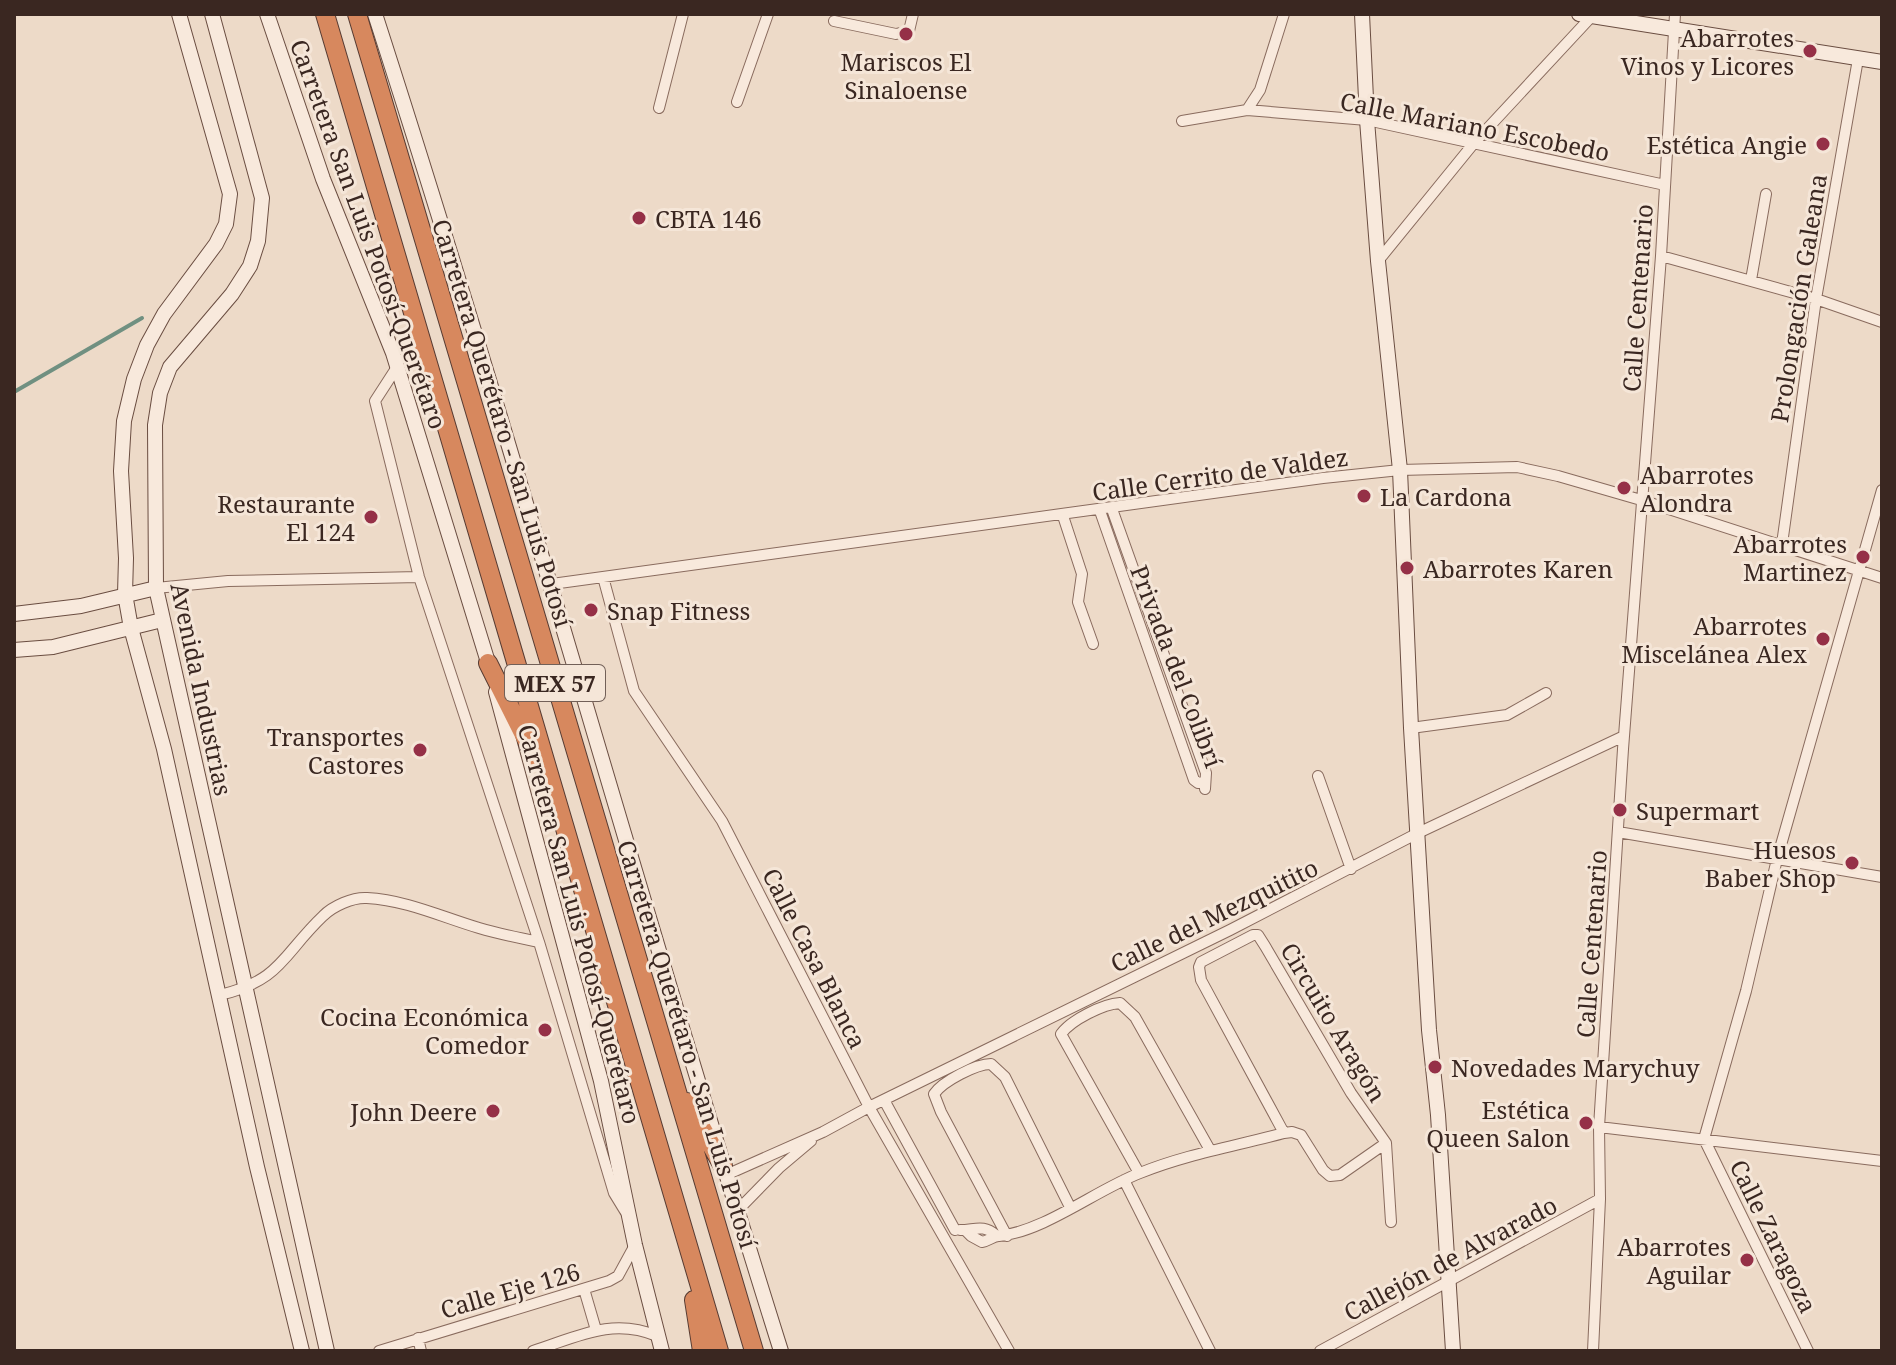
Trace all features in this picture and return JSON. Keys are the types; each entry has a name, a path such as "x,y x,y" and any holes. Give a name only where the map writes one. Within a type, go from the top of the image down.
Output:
{"highway":[{"name":"MEX 57","path":"325,14 719,1351"},
{"name":"Carretera Querétaro - San Luis Potosí","path":"357,14 754,1351"},
{"path":"488,663 557,800"},
{"path":"671,1074 725,1170"},
{"path":"683,1234 702,1351"}],"main road":[{"name":"Avenida Industrias","path":"179,14 230,194 226,224 216,244 164,314 147,345 134,379 124,421 121,471 125,594 131,628 164,749 257,1167 302,1351"},
{"name":"Avenida Industrias","path":"212,14 259,186 262,217 250,266 232,294 170,367 160,393 155,425 156,588 327,1351"},
{"name":"Carretera San Luis Potosí-Querétaro","path":"267,14 323,179 397,367 488,663 601,1081 635,1245 662,1351"},
{"path":"375,14 552,584 781,1351"},
{"path":"1362,14 1378,261 1400,470 1429,1030 1438,1115 1453,1351"},
{"path":"1586,15 1674,22 1882,62"},
{"path":"14,614 81,606 156,588"},
{"path":"14,650 53,647 162,620"}],"street":[{"path":"659,108 683,14"},
{"path":"737,102 768,14"},
{"path":"834,21 896,34 909,31 913,14"},
{"path":"1247,110 1260,90 1284,14"},
{"path":"1378,261 1474,143 1586,15"},
{"name":"Calle Centenario","path":"1593,1351 1600,1199 1599,1127 1624,736 1661,256 1674,22"},
{"name":"Prolongación Galeana","path":"1782,544 1816,299 1858,59"},
{"name":"Calle Mariano Escobedo","path":"1182,121 1247,110 1367,120 1665,185"},
{"path":"1751,280 1766,194"},
{"path":"1661,256 1816,299 1882,322"},
{"path":"397,367 375,401 419,577 539,942 614,1193 630,1219"},
{"name":"Calle Cerrito de Valdez","path":"552,584 1400,470 1517,467 1641,500 1882,578"},
{"path":"1704,1139 1746,991 1777,859 1882,490"},
{"name":"Privada del Colibrí","path":"1106,510 1124,543 1206,773 1204,786 1194,780 1180,743 1111,546 1106,510"},
{"path":"1063,516 1082,574 1078,602 1093,644"},
{"path":"1111,546 1124,543"},
{"path":"156,588 228,581 419,577"},
{"name":"Calle Casa Blanca","path":"603,577 617,638 634,691 722,821 869,1107 1009,1351"},
{"path":"1138,621 1150,617"},
{"path":"1157,678 1169,673"},
{"path":"1163,694 1175,688"},
{"path":"1411,728 1507,715 1546,693"},
{"name":"Calle del Mezquitito","path":"725,1170 823,1132 1418,833 1624,736"},
{"path":"1180,743 1193,738"},
{"path":"1318,776 1351,869"},
{"path":"1618,832 1882,877"},
{"path":"220,995 247,989 276,971 324,914 339,905 365,897 414,906 480,928 539,942"},
{"name":"Circuito Aragón","path":"1284,1133 1201,980 1199,967 1205,959 1253,935 1258,935 1351,1093 1386,1143"},
{"path":"1139,1173 1061,1034 1067,1026 1111,1004 1120,1003 1135,1017 1210,1150"},
{"path":"1001,1236 934,1094 940,1087 983,1065 991,1064 1005,1077 1070,1207"},
{"path":"884,1100 960,1230"},
{"path":"1599,1127 1882,1161"},
{"name":"Calle del Mezquitito","path":"737,1211 779,1168 823,1132"},
{"path":"944,1236 976,1227 1001,1236 1041,1223 1139,1173 1210,1150 1284,1133 1301,1135 1330,1176 1340,1175 1386,1143"},
{"name":"Calle Zaragoza","path":"1704,1139 1808,1351"},
{"path":"1386,1143 1391,1222"},
{"path":"1124,1180 1208,1349"},
{"name":"Callejón de Alvarado","path":"1320,1351 1600,1199"},
{"name":"Calle Eje 126","path":"379,1351 609,1281 618,1276 635,1245"},
{"path":"584,1289 596,1330"},
{"path":"533,1351 608,1327 638,1328 657,1336"},
{"path":"418,1338 421,1351"}],"waterway":[{"path":"14,392 142,318"}],"place":[{"name":"Mariscos El Sinaloense","path":"906,34"},
{"name":"Abarrotes Vinos y Licores","path":"1810,51"},
{"name":"Estética Angie","path":"1823,144"},
{"name":"CBTA 146","path":"639,218"},
{"name":"Abarrotes Alondra","path":"1624,488"},
{"name":"La Cardona","path":"1364,496"},
{"name":"Restaurante El 124","path":"371,517"},
{"name":"Abarrotes Martinez","path":"1863,557"},
{"name":"Abarrotes Karen","path":"1407,568"},
{"name":"Snap Fitness","path":"591,610"},
{"name":"Abarrotes Miscelánea Alex","path":"1823,639"},
{"name":"Transportes Castores","path":"420,750"},
{"name":"Supermart","path":"1620,810"},
{"name":"Huesos Baber Shop","path":"1852,863"},
{"name":"Cocina Económica Comedor","path":"545,1030"},
{"name":"Novedades Marychuy","path":"1435,1067"},
{"name":"John Deere","path":"493,1111"},
{"name":"Estética Queen Salon","path":"1586,1123"},
{"name":"Abarrotes Aguilar","path":"1747,1260"}]}
